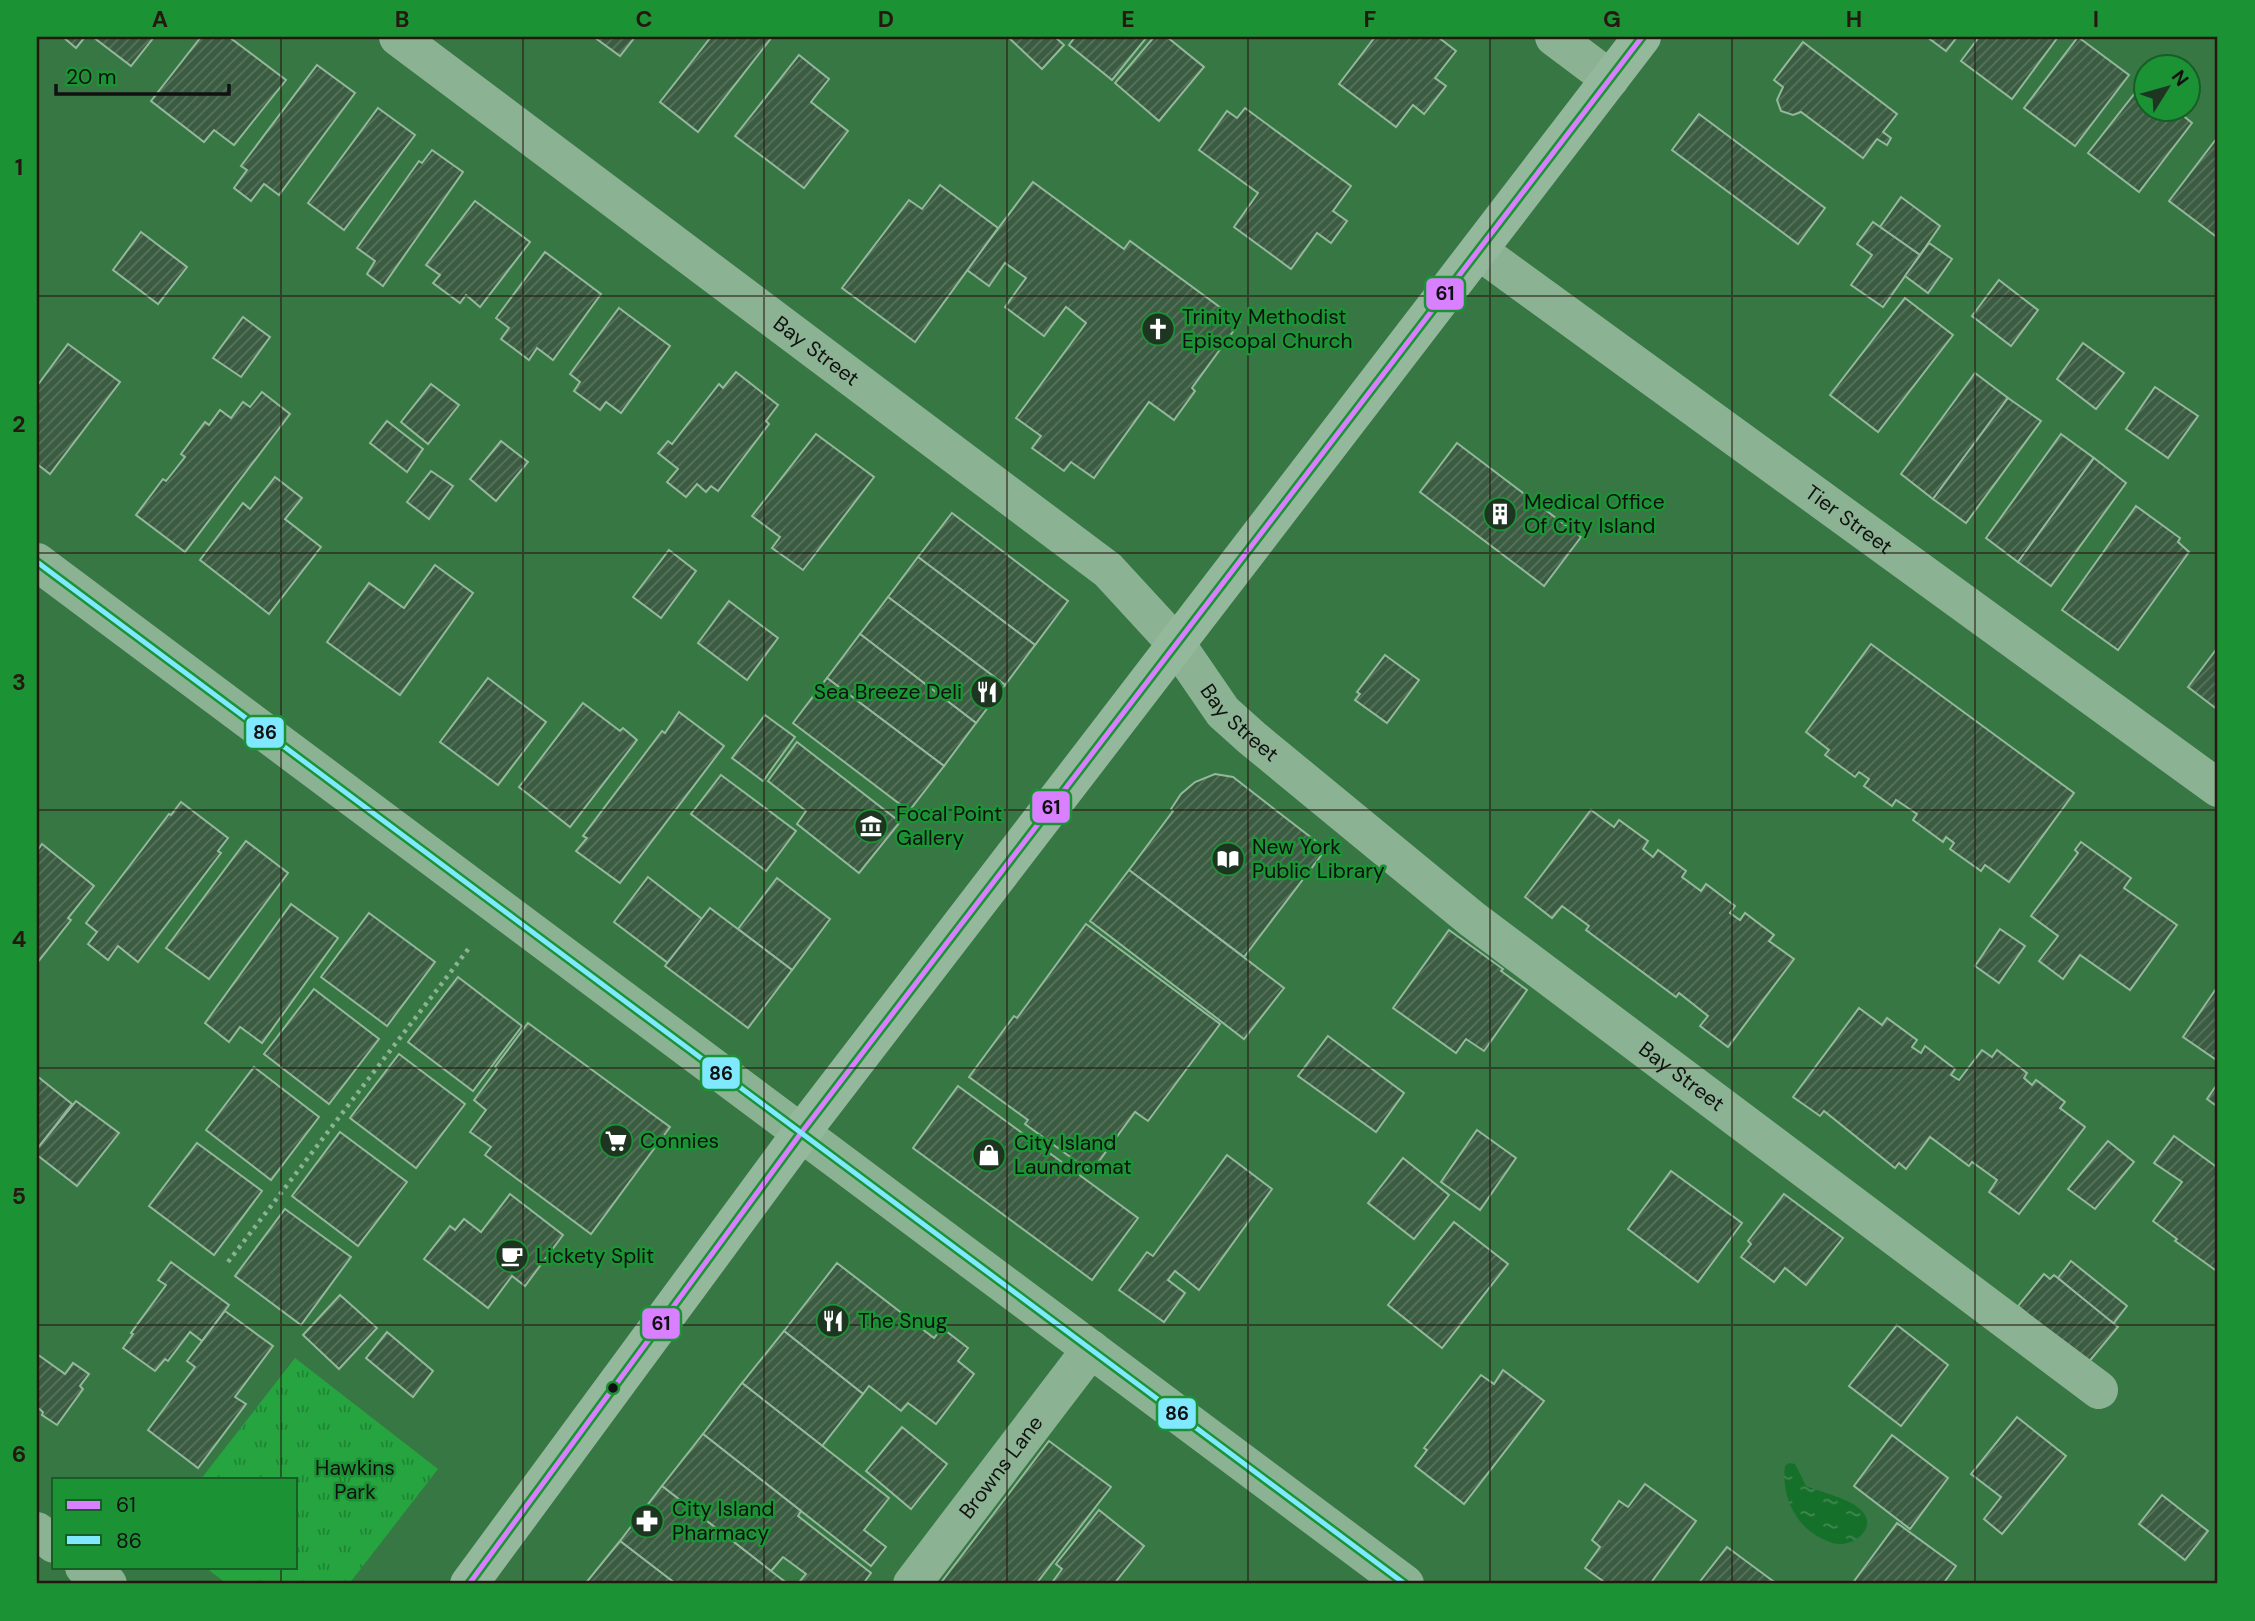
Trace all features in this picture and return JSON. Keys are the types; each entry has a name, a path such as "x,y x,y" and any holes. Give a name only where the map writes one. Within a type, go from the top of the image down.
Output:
{"main road":[{"path":"469,1584 801,1133 1642,37"}],"street":[{"name":"Bay Street","path":"398,37 1108,570 1177,645 1223,712 1472,919 2099,1390"},
{"path":"1554,37 1610,79"},
{"name":"Tier Street","path":"1479,251 2218,788"},
{"path":"37,562 1405,1584"},
{"name":"Browns Lane","path":"912,1584 1091,1349"},
{"path":"37,1531 52,1542"},
{"path":"86,1568 108,1584"}],"path":[{"path":"228,1262 499,908"}],"green space":[{"name":"Hawkins Park","path":"295,1358 438,1469 349,1584 227,1584 206,1568 298,1568 298,1478 202,1478"}],"water":[{"path":"1789,1463 1795,1464 1806,1486 1843,1499 1861,1510 1867,1523 1863,1534 1852,1542 1836,1544 1813,1534 1805,1527 1792,1509 1785,1488 1785,1466"}],"building":[{"path":"63,37 85,37 76,48"},
{"path":"93,37 154,37 131,66"},
{"path":"201,37 229,37 286,80 234,145 214,130 204,142 151,101"},
{"path":"594,37 635,37 620,56"},
{"path":"711,37 772,37 698,132 660,102"},
{"path":"1008,37 1055,37 1064,45 1042,69"},
{"path":"1075,37 1147,37 1112,80 1069,45"},
{"path":"1154,37 1167,37 1204,67 1159,121 1115,83"},
{"path":"1375,37 1438,37 1456,51 1435,78 1446,86 1424,114 1413,105 1396,127 1339,84"},
{"path":"1927,37 1957,37 1946,51"},
{"path":"1979,37 2058,37 2012,99 1961,61"},
{"path":"2078,37 2129,75 2075,146 2024,108"},
{"path":"1803,42 1897,114 1883,132 1891,138 1887,145 1877,139 1863,158 1801,112 1793,115 1781,111 1777,100 1783,87 1774,80"},
{"path":"799,55 829,79 811,102 848,131 804,188 735,136"},
{"path":"317,65 355,93 279,195 264,184 251,201 234,188 247,170 241,166"},
{"path":"2132,97 2132,122 2192,123 2139,192 2088,153"},
{"path":"378,108 415,135 344,230 308,203"},
{"path":"1245,108 1351,186 1333,211 1347,221 1331,243 1317,233 1291,269 1234,227 1258,193 1199,150 1227,111 1237,118"},
{"path":"1699,114 1825,208 1798,244 1672,150"},
{"path":"2218,139 2218,238 2169,201"},
{"path":"432,150 463,172 383,286 367,274 375,261 357,248 419,161 422,163"},
{"name":"Trinity Methodist Episcopal Church","path":"1033,182 1124,249 1130,241 1240,322 1192,388 1195,391 1174,420 1149,402 1094,478 1071,462 1064,471 1032,448 1041,436 1016,418 1086,323 1066,307 1044,336 1005,307 1026,278 1005,263 989,286 967,270"},
{"path":"940,185 998,228 915,342 842,288 909,200 922,209"},
{"path":"1901,197 1940,226 1920,255 1880,227"},
{"path":"475,201 530,242 480,307 466,295 460,303 433,283 440,275 426,265"},
{"path":"1873,222 1920,255 1883,307 1851,285 1872,255 1857,244"},
{"path":"141,232 187,267 158,304 113,270"},
{"path":"1929,243 1952,259 1928,293 1905,276"},
{"path":"545,252 601,294 553,360 537,348 529,360 501,339 509,328 496,318"},
{"path":"1999,280 2038,310 2011,346 1972,316"},
{"path":"1905,298 1953,335 1878,432 1830,395"},
{"path":"619,308 670,346 621,413 606,402 600,410 574,391 580,382 570,374"},
{"path":"243,317 270,337 241,377 213,358"},
{"path":"2083,343 2124,373 2096,409 2057,379"},
{"path":"68,344 120,382 50,474 37,464 37,386"},
{"path":"736,372 778,405 766,421 769,424 718,491 711,486 706,492 697,484 686,497 667,482 678,469 658,453 668,441 672,444 719,384 723,388"},
{"path":"1975,373 2008,398 1933,499 1901,474"},
{"path":"431,384 459,405 428,444 401,422"},
{"path":"2155,387 2198,416 2168,458 2126,429"},
{"path":"262,392 290,414 185,552 136,515 163,479 166,481 185,457 181,454 205,422 209,425 220,410 231,418 243,402 250,407"},
{"path":"2008,398 2041,421 1966,523 1933,499"},
{"path":"387,421 423,449 407,472 370,443"},
{"path":"816,434 874,477 803,570 772,548 780,537 752,516"},
{"path":"2061,434 2094,458 2018,562 1986,538"},
{"path":"501,441 528,462 496,501 470,479"},
{"name":"Medical Office Of City Island","path":"1457,443 1581,537 1544,586 1420,492"},
{"path":"2094,458 2126,483 2051,586 2018,562"},
{"path":"431,471 453,486 429,519 407,502"},
{"path":"275,477 302,498 285,519 321,547 269,614 200,560 243,503 250,509"},
{"path":"2136,506 2180,538 2178,542 2189,552 2118,650 2062,610"},
{"path":"952,513 1068,601 1035,645 918,557"},
{"path":"669,550 696,571 661,618 633,597"},
{"path":"918,557 1035,645 1005,685 888,597"},
{"path":"435,565 473,593 400,695 327,642 369,583 404,608"},
{"path":"888,597 1005,685 976,723 860,634"},
{"path":"729,601 778,638 747,680 698,643"},
{"path":"860,634 976,723 944,766 827,678"},
{"path":"1871,644 2074,793 2009,882 1985,865 1981,871 1950,849 1954,843 1946,837 1943,842 1913,820 1917,814 1896,800 1892,806 1864,786 1869,779 1859,772 1855,777 1825,755 1829,750 1806,732"},
{"path":"2218,647 2218,710 2188,687"},
{"path":"1385,655 1419,680 1387,723 1355,700 1360,694 1357,692"},
{"path":"488,678 546,722 498,785 440,742"},
{"path":"827,678 944,766 909,811 793,723"},
{"path":"583,703 620,731 623,728 637,740 570,827 519,787"},
{"path":"679,712 724,746 620,883 576,851 587,838 583,836"},
{"path":"765,715 795,737 763,781 732,758"},
{"path":"797,742 900,822 859,873 797,824 806,811 768,781"},
{"name":"New York Public Library","path":"1215,774 1233,777 1326,849 1244,957 1129,870 1173,811 1171,809 1181,794 1195,782"},
{"path":"721,775 796,831 766,871 691,814"},
{"path":"181,802 228,838 218,851 221,853 138,962 118,946 108,960 88,944 97,932 86,923"},
{"path":"1591,810 1614,827 1619,820 1648,841 1643,849 1653,857 1658,850 1686,871 1682,877 1701,891 1706,884 1735,906 1730,913 1740,920 1745,913 1774,935 1769,941 1794,959 1728,1047 1700,1026 1708,1016 1679,993 1676,997 1586,930 1589,926 1562,906 1552,918 1525,897"},
{"path":"246,841 288,873 209,979 166,948"},
{"path":"2081,842 2131,878 2124,888 2177,925 2130,990 2080,955 2063,979 2039,961 2058,936 2031,916 2078,853 2075,850"},
{"path":"42,844 94,886 37,963 37,851"},
{"path":"1129,870 1284,988 1244,1039 1090,921"},
{"path":"648,877 702,919 668,963 614,922"},
{"path":"777,878 830,919 792,970 738,929"},
{"path":"291,904 338,938 262,1043 240,1027 229,1042 205,1023"},
{"path":"710,908 792,970 748,1028 665,966"},
{"path":"369,913 435,962 387,1026 321,977"},
{"path":"1086,924 1220,1024 1148,1121 1135,1112 1091,1172 1025,1124 1028,1120 969,1077 1014,1016 1017,1018"},
{"path":"2000,929 2025,946 1999,983 1975,966"},
{"path":"1449,930 1527,990 1484,1051 1466,1039 1456,1053 1393,1008"},
{"path":"458,977 522,1026 473,1091 408,1042"},
{"path":"2218,986 2218,1061 2183,1037"},
{"path":"314,989 379,1039 329,1104 264,1054"},
{"path":"1859,1008 1882,1025 1887,1018 1917,1040 1912,1047 1921,1053 1925,1046 1955,1069 1951,1075 1959,1080 1982,1050 1992,1057 1997,1050 2027,1073 2024,1078 2032,1085 2036,1080 2065,1102 2060,1108 2085,1127 2019,1214 1989,1192 1997,1180 1972,1162 1969,1166 1930,1137 1906,1169 1899,1163 1895,1168 1824,1111 1820,1116 1793,1097"},
{"path":"528,1023 670,1127 591,1234 485,1155 491,1147 470,1132 486,1110 474,1100"},
{"path":"1328,1036 1404,1093 1376,1132 1298,1076"},
{"path":"399,1054 465,1104 416,1168 350,1118"},
{"path":"254,1067 319,1117 271,1180 206,1130"},
{"path":"37,1076 72,1104 37,1149"},
{"path":"2218,1083 2218,1107 2207,1099"},
{"path":"958,1086 1138,1218 1092,1280 913,1148"},
{"path":"76,1101 119,1133 77,1186 37,1155 37,1149"},
{"path":"1477,1130 1516,1158 1480,1210 1441,1182"},
{"path":"340,1132 407,1182 358,1246 292,1196"},
{"path":"2174,1136 2218,1168 2218,1272 2175,1241 2177,1239 2153,1221 2182,1182 2154,1163"},
{"path":"2108,1141 2134,1162 2095,1209 2068,1189"},
{"path":"197,1143 262,1191 214,1255 149,1206"},
{"path":"1227,1155 1272,1189 1199,1290 1175,1271 1168,1280 1185,1293 1164,1322 1119,1290 1147,1252 1153,1256"},
{"path":"1403,1158 1449,1195 1414,1239 1368,1203"},
{"path":"1671,1171 1742,1223 1698,1282 1628,1229"},
{"path":"510,1194 563,1235 525,1286 512,1276 488,1308 424,1259 450,1226 455,1230 464,1219 481,1232"},
{"path":"1784,1194 1843,1238 1806,1285 1785,1268 1774,1282 1741,1257 1751,1244 1748,1241"},
{"path":"285,1209 351,1257 301,1325 235,1276"},
{"path":"1454,1222 1508,1264 1442,1348 1388,1305"},
{"path":"2071,1261 2127,1306 2113,1324 2058,1278"},
{"path":"171,1262 229,1305 202,1341 190,1332 168,1361 165,1359 155,1371 123,1348 166,1285 158,1280"},
{"path":"837,1263 934,1338 942,1328 968,1348 958,1361 974,1374 936,1424 908,1403 901,1411 869,1386 863,1394 784,1331"},
{"path":"2044,1274 2050,1279 2054,1275 2118,1327 2087,1364 2018,1306"},
{"path":"340,1295 377,1328 339,1369 303,1335"},
{"path":"225,1311 273,1346 235,1397 246,1404 198,1468 148,1430 195,1367 187,1361"},
{"path":"1897,1325 1948,1365 1901,1426 1849,1386"},
{"path":"784,1331 863,1394 822,1446 742,1383"},
{"path":"387,1332 433,1371 413,1397 366,1358"},
{"path":"37,1354 65,1374 73,1363 89,1374 80,1386 83,1389 57,1425 42,1415 43,1412 37,1407"},
{"path":"1503,1370 1544,1401 1464,1504 1415,1466 1427,1450 1424,1448 1481,1375 1494,1384"},
{"path":"742,1383 889,1498 864,1530 886,1547 871,1566 703,1434"},
{"path":"2017,1417 2066,1456 2002,1534 1984,1519 2001,1497 1971,1474"},
{"path":"902,1427 947,1464 911,1509 866,1471"},
{"path":"703,1434 801,1511 798,1516 871,1573 863,1584 804,1584 800,1581 806,1574 783,1557 771,1571 662,1486"},
{"path":"1892,1435 1948,1478 1910,1529 1854,1486"},
{"path":"1049,1441 1111,1487 1036,1584 940,1584"},
{"path":"1645,1484 1696,1521 1650,1584 1607,1584 1585,1568 1600,1547 1592,1540 1619,1501 1628,1507"},
{"path":"662,1486 788,1584 676,1584 620,1541"},
{"path":"2162,1495 2208,1531 2185,1560 2139,1524"},
{"path":"1099,1510 1144,1546 1114,1584 1051,1584 1062,1569 1056,1564"},
{"path":"1897,1523 1956,1566 1943,1584 1852,1584"},
{"path":"620,1541 676,1584 585,1584"},
{"path":"1727,1547 1777,1584 1698,1584"}],"transit line":[{"name":"61","path":"469,1584 801,1133 1642,37"},
{"name":"86","path":"37,562 1405,1584"}],"place":[{"name":"Trinity Methodist Episcopal Church","path":"1158,329"},
{"name":"Medical Office Of City Island","path":"1500,514"},
{"name":"Sea Breeze Deli","path":"987,692"},
{"name":"Focal Point Gallery","path":"871,826"},
{"name":"New York Public Library","path":"1228,859"},
{"name":"Connies","path":"616,1141"},
{"name":"City Island Laundromat","path":"989,1155"},
{"name":"Lickety Split","path":"512,1256"},
{"name":"The Snug","path":"833,1321"},
{"name":"City Island Pharmacy","path":"647,1521"}]}
